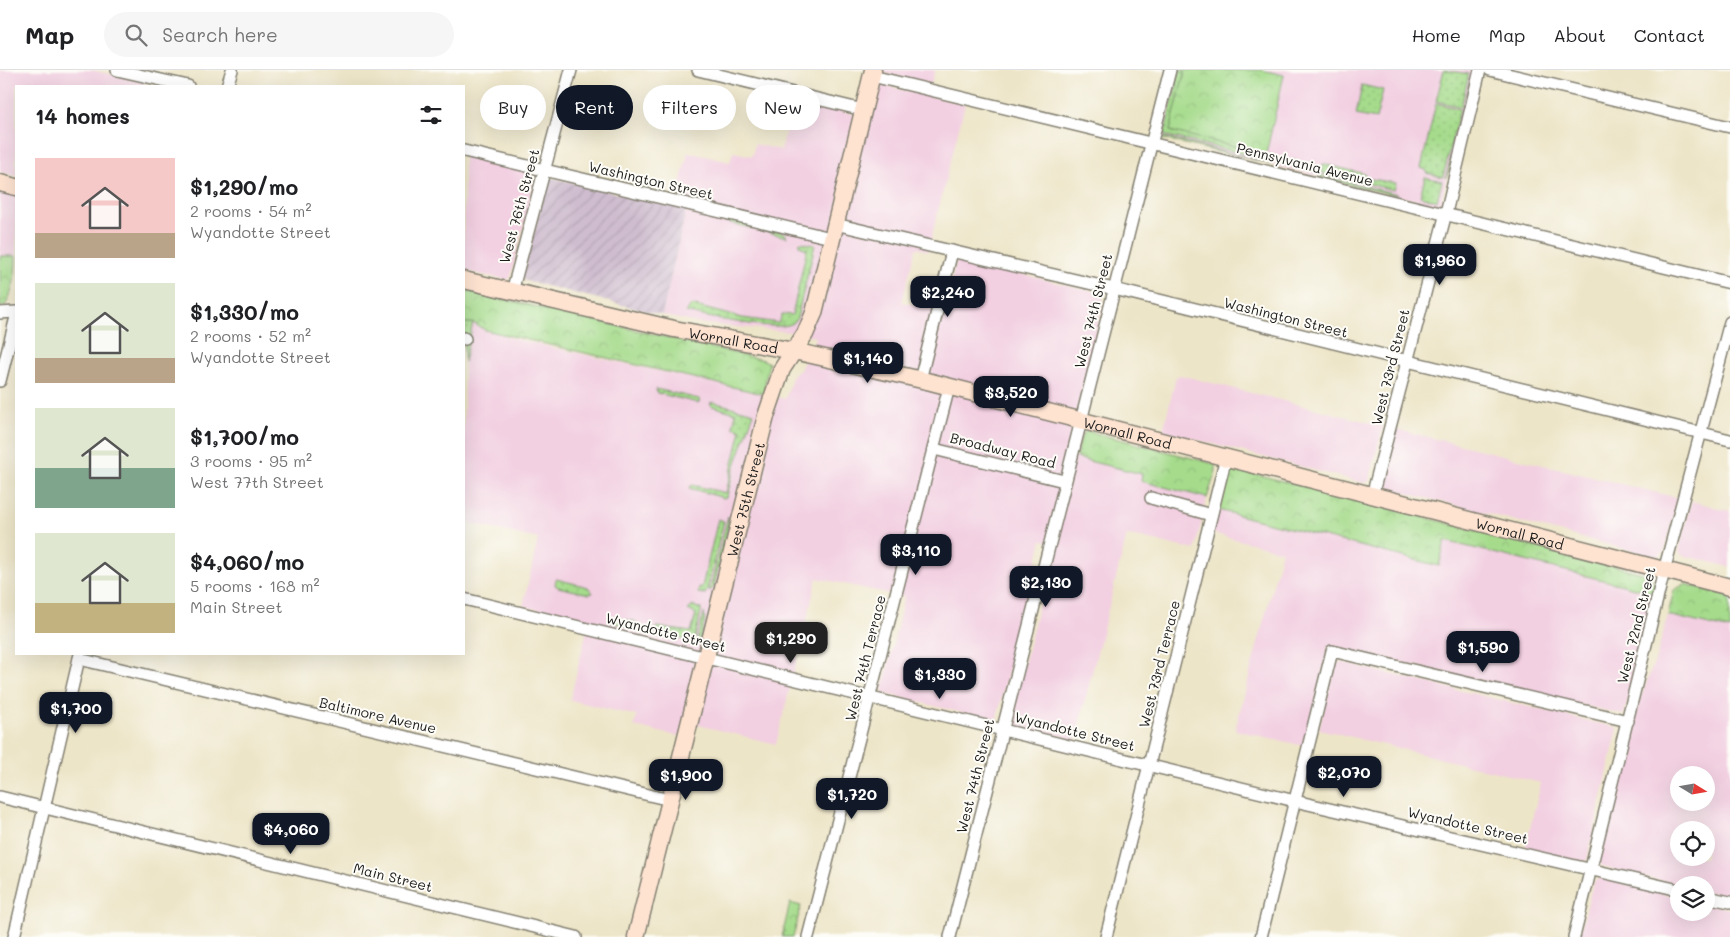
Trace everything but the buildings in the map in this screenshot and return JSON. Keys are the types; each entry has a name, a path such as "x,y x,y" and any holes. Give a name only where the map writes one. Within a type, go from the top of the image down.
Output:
{"main road":[{"name":"West 75th Street","path":"636,937 766,416 782,369 814,313 872,73"},
{"path":"0,183 15,187"},
{"name":"Wornall Road","path":"465,280 674,329 794,351 950,387 1730,587"}],"street":[{"path":"117,70 184,85"},
{"path":"227,85 232,70"},
{"name":"West 76th Street","path":"512,292 571,70"},
{"path":"698,70 863,110"},
{"name":"West 74th Street","path":"950,937 1064,481 1170,70"},
{"name":"West 73rd Street","path":"1372,496 1446,214 1480,70"},
{"path":"1490,70 1730,128"},
{"name":"Pennsylvania Avenue","path":"872,73 1730,283"},
{"name":"Washington Street","path":"465,151 544,170 833,231 952,250 1730,440"},
{"path":"920,380 952,250"},
{"path":"0,313 15,312"},
{"path":"0,381 15,321"},
{"name":"West 72nd Street","path":"1574,937 1664,571 1730,322"},
{"name":"West 74th Terrace","path":"808,937 950,387"},
{"name":"Broadway Road","path":"934,449 1064,481"},
{"name":"West 73rd Terrace","path":"1106,937 1226,457"},
{"path":"1151,498 1212,515"},
{"name":"Wyandotte Street","path":"465,599 1295,801 1670,888"},
{"path":"1260,937 1332,651 1628,721"},
{"path":"14,937 46,809 79,656"},
{"name":"Baltimore Avenue","path":"79,656 670,800"},
{"name":"Main Street","path":"0,797 576,937"},
{"path":"1715,899 1730,902"}],"shaded area":[{"path":"0,70 91,70 145,82 144,85 15,85 15,176 0,172"},
{"path":"883,70 935,70 931,84 886,74"},
{"path":"1175,70 1470,70 1473,74 1441,201 1436,205 1161,138 1160,133"},
{"path":"882,85 965,104 928,251 916,248 902,302 944,311 956,261 959,259 1100,293 1103,298 1103,306 1065,456 1142,474 1141,481 1207,498 1195,550 1127,535 1075,740 1013,725 1010,722 1054,543 1042,540 996,721 882,693 904,597 817,578 776,744 698,725 677,736 634,726 637,716 570,700 589,622 523,606 538,539 465,522 465,358 473,323 485,330 518,340 785,399 793,375 800,370 816,337 791,332 697,323 662,315 686,210 674,207 688,152 730,162 733,152 752,156 755,144 781,150 786,130 820,130 820,106 870,118 879,86"},
{"path":"465,156 534,174 534,183 511,276 508,280 465,271"},
{"path":"554,178 686,210 662,315 523,280 546,184 549,179"},
{"path":"0,191 15,195 15,256 0,256"},
{"path":"1180,375 1383,426 1369,481 1364,483 1163,431 1176,377"},
{"path":"1395,429 1678,498 1665,550 1657,557 1383,487 1381,483"},
{"path":"1691,501 1730,511 1730,567 1682,555 1679,551"},
{"path":"1218,510 1439,566 1445,541 1655,593 1624,715 1329,646 1304,746 1235,730 1282,551 1211,533"},
{"path":"1668,615 1730,630 1730,897 1715,894 1715,876 1670,876 1670,883 1603,867 1599,863 1640,699 1656,658"},
{"path":"1340,662 1618,728 1587,860 1581,862 1525,849 1541,783 1319,729 1335,666"},
{"path":"1599,878 1670,895 1670,921 1715,921 1715,905 1730,909 1730,937 1579,937 1593,883"}],"green space":[{"path":"1175,70 1177,70 1160,133"},
{"path":"1180,70 1185,70 1170,131 1275,156 1274,161 1164,135"},
{"path":"1185,70 1262,70 1284,75 1266,154 1170,131"},
{"path":"1444,70 1469,74 1461,107 1436,101"},
{"path":"1472,78 1447,178 1446,177"},
{"path":"1362,85 1383,90 1376,119 1356,115"},
{"path":"1436,103 1460,109 1443,177 1426,173 1426,170 1421,168"},
{"path":"1164,137 1269,163 1271,164 1163,139"},
{"path":"1292,160 1318,166 1317,171 1291,165"},
{"path":"1323,164 1365,174 1365,178 1396,183 1394,190 1321,173"},
{"path":"1320,175 1397,194 1394,195 1321,178"},
{"path":"1425,177 1442,181 1437,201 1420,196"},
{"path":"713,216 785,233 787,237 710,218"},
{"path":"800,242 815,245 795,322 788,325 769,326 722,320 686,312 691,305 742,318 779,323 782,314 792,315 807,249 799,246"},
{"path":"0,256 15,256 15,276 12,288 5,306 0,307"},
{"path":"465,290 764,360 769,363 763,394 485,330 473,323 465,323"},
{"path":"465,323 473,323 465,358"},
{"path":"656,389 699,399 700,401 698,403 657,393"},
{"path":"713,402 754,413 734,468 727,496 724,498 689,488 692,485 726,493 741,430 733,427 736,413 712,406 710,403"},
{"path":"1087,431 1215,464 1216,471 1207,498 1141,481 1142,474 1076,458 1082,435"},
{"path":"1235,469 1646,574 1654,582 1655,593 1445,541 1439,566 1218,510 1229,470"},
{"path":"728,516 729,525 714,587 709,592"},
{"path":"718,519 724,521 707,590 705,594 698,593 699,587 702,587"},
{"path":"556,579 588,587 593,593 589,594 558,587 555,585"},
{"path":"1685,584 1730,596 1730,630 1668,615 1674,590"},
{"path":"693,606 701,609 694,642 653,632 657,627 691,632 696,614 688,610"},
{"path":"704,613 705,621 699,644 696,643"},
{"path":"613,617 636,622 640,629 610,622"},
{"path":"790,903 801,906 793,937 782,937"}]}
